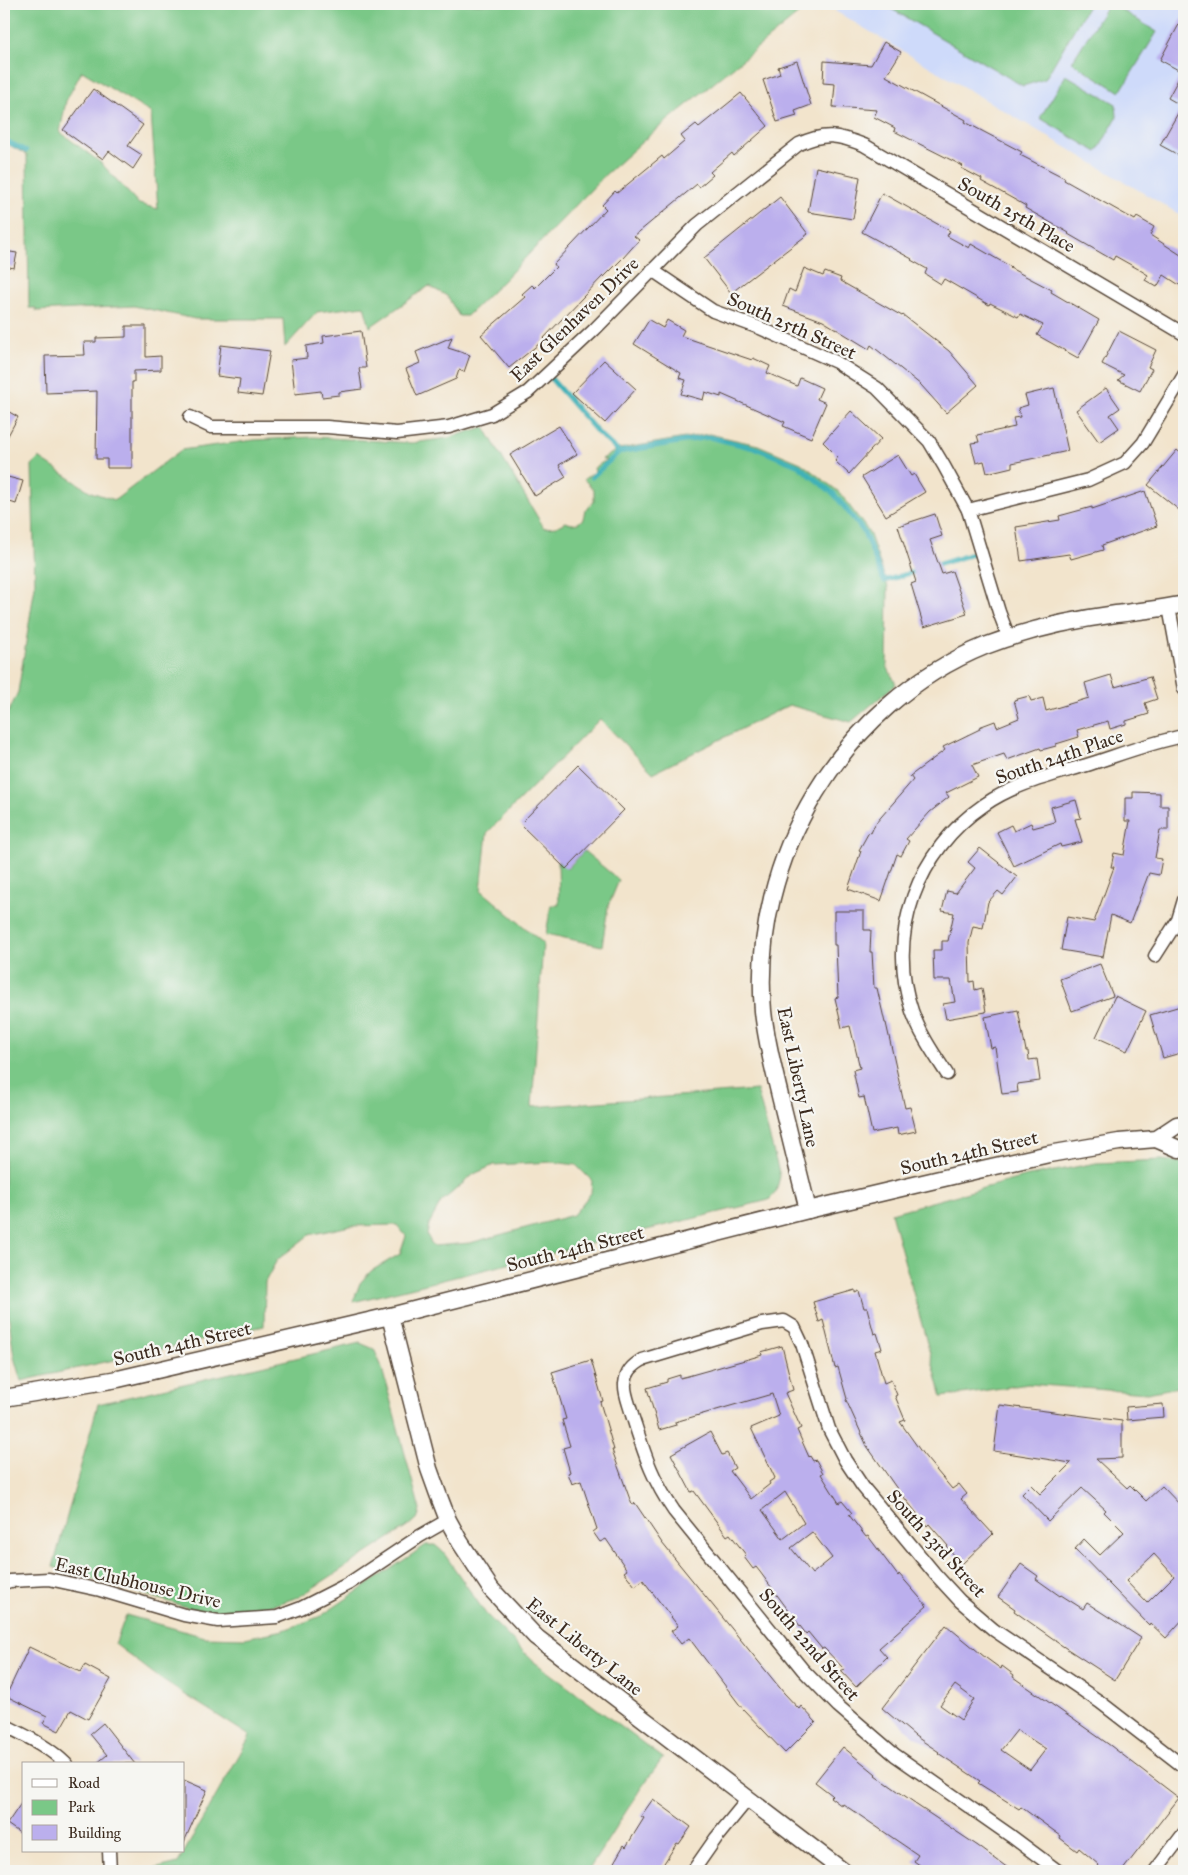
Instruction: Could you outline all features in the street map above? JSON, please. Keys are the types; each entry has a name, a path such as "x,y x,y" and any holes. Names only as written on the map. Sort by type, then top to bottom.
{"street":[{"name":"East Glenhaven Drive","path":"190,417 211,427 327,427 397,432 449,427 492,414 528,392 594,330 697,225 799,144 812,138 827,135"},
{"name":"South 25th Place","path":"827,135 846,138 864,145 1184,334"},
{"name":"South 25th Street","path":"652,270 713,311 760,328 836,362 878,388 929,442 968,510 999,612 1009,638"},
{"path":"968,510 1088,480 1125,463 1143,443 1184,375"},
{"path":"1177,605 1184,689"},
{"name":"East Liberty Lane","path":"808,1210 771,1058 763,1009 763,958 771,902 782,863 799,821 810,801 838,760 872,721 901,695 955,661 1009,638 1046,626 1177,605"},
{"name":"South 24th Place","path":"947,1074 921,1033 912,1012 904,972 903,950 907,918 915,890 925,869 942,843 971,814 1009,790 1184,736"},
{"path":"1155,956 1178,920 1184,900"},
{"path":"1156,1139 1177,1124 1184,1124"},
{"name":"South 24th Street","path":"4,1398 118,1379 390,1316 808,1210 1049,1154 1119,1142 1156,1139 1179,1149 1184,1149"},
{"name":"East Liberty Lane","path":"390,1316 429,1469 448,1520 491,1590 536,1637 843,1871"},
{"name":"South 23rd Street","path":"629,1370 642,1360 762,1324 784,1321 794,1327 802,1344 829,1429 853,1474 936,1576 960,1601 994,1630 1100,1702 1184,1767"},
{"name":"South 22nd Street","path":"629,1370 624,1386 649,1469 661,1492 674,1511 803,1670 838,1706 895,1755 1058,1871"},
{"name":"East Clubhouse Drive","path":"4,1583 10,1580 49,1579 100,1590 184,1616 218,1621 277,1617 301,1608 348,1584 420,1536 448,1520"},
{"path":"4,1724 33,1739 55,1753 64,1762"},
{"path":"693,1871 725,1826 748,1799"},
{"path":"1155,1871 1184,1834"},
{"path":"109,1852 110,1871"}],"shaded area":[{"path":"840,4 1184,4 1184,217 835,11"}],"green space":[{"path":"4,4 811,4 651,134 606,174 467,316 459,316 447,296 429,286 370,327 364,306 317,312 285,347 283,319 195,319 134,306 36,311 36,308 29,308 27,155 4,142","holes":["82,71 151,113 158,209 139,204 101,163 60,132 66,101"]},
{"path":"883,4 1089,4 1045,79 1023,86"},
{"path":"1108,4 1112,4 1157,32 1120,92 1072,62"},
{"path":"1066,75 1116,104 1117,117 1097,152 1040,118"},
{"path":"484,427 544,528 556,527 565,522 578,523 583,519 585,510 594,502 594,491 584,479 595,472 594,468 606,460 602,459 619,449 709,434 758,445 801,463 839,492 869,532 888,587 887,666 896,684 851,722 789,705 653,773 600,719 487,833 481,890 543,943 532,1107 757,1090 780,1176 776,1192 769,1200 353,1302 360,1283 371,1271 400,1254 406,1236 397,1225 350,1226 309,1235 277,1260 265,1282 264,1326 21,1381 14,1357 4,1280 4,722 18,692 35,586 32,465 39,458 91,492 115,500 181,450 254,440 313,437 412,443 448,438","holes":["553,1162 576,1165 592,1181 591,1193 573,1215 470,1243 433,1246 427,1235 429,1224 441,1202 474,1174 494,1165"]},
{"path":"584,851 619,880 608,907 602,946 546,934 551,905 559,905 558,861 567,869"},
{"path":"1162,1160 1184,1163 1184,1386 1147,1393 1028,1384 942,1397 891,1213 1024,1177 1096,1163"},
{"path":"360,1343 374,1349 381,1365 420,1510 418,1517 407,1527 299,1597 258,1610 221,1612 193,1609 53,1567 98,1404"},
{"path":"426,1545 435,1545 443,1552 486,1614 533,1661 663,1758 641,1788 588,1871 146,1871 178,1863 250,1736 162,1680 115,1644 126,1615 205,1637 245,1638 284,1630 321,1616"}],"building":[{"path":"1184,15 1184,158 1160,145 1182,106 1168,98 1182,72 1160,60"},
{"path":"884,42 901,52 886,76 966,120 965,122 1022,152 1020,155 1065,178 1064,180 1135,220 1137,217 1154,227 1150,235 1184,257 1184,288 1164,275 1157,287 1145,280 1148,275 1140,270 1115,256 1113,260 1025,208 1026,206 981,181 982,179 961,168 963,166 894,131 895,128 874,117 877,110 833,107 835,84 823,83 824,61 871,65"},
{"path":"797,61 811,105 795,111 797,116 777,122 763,80 780,74 778,67"},
{"path":"93,89 143,125 128,146 142,155 133,169 109,151 103,159 63,130"},
{"path":"741,93 768,126 734,156 732,153 710,172 713,175 699,187 697,184 634,236 639,240 623,258 603,276 544,340 509,368 481,335 525,297 522,294 532,285 535,288 556,267 554,264 606,209 602,205 615,191 617,193 662,156 664,159 685,141 681,136 696,124 699,127"},
{"path":"816,167 860,177 853,219 808,212"},
{"path":"882,193 950,231 947,236 969,248 971,244 1010,268 1052,290 1051,292 1099,320 1078,358 1037,335 1043,325 1020,314 1018,317 990,303 989,305 944,279 941,284 925,274 927,269 912,259 862,232"},
{"path":"780,197 808,234 731,293 704,258"},
{"path":"4,251 17,253 14,268 4,266"},
{"path":"804,268 823,276 825,272 841,278 840,281 903,315 949,351 978,385 946,413 921,385 871,345 869,349 823,321 783,306 789,289 795,292"},
{"path":"649,320 663,328 667,320 684,330 681,336 752,360 753,358 770,366 767,373 797,386 800,378 822,388 817,399 826,403 811,438 783,426 785,422 721,394 721,397 705,392 703,400 681,394 686,380 679,378 681,373 634,344"},
{"path":"126,326 146,326 146,357 161,356 161,370 134,371 134,382 132,382 132,468 107,468 107,459 96,459 97,391 46,393 45,356 85,355 84,342 96,342 96,338 126,337"},
{"path":"361,331 366,368 359,368 362,389 339,392 339,395 322,397 321,391 295,394 291,360 307,358 306,346 324,343 323,336"},
{"path":"1119,331 1156,350 1148,367 1152,369 1140,391 1118,380 1124,375 1102,364"},
{"path":"452,337 448,348 470,355 464,372 459,370 456,379 417,396 406,369 420,363 416,352"},
{"path":"221,345 270,351 262,396 238,393 240,379 217,376"},
{"path":"604,360 636,389 605,423 572,393"},
{"path":"1054,388 1068,451 1012,463 1012,467 987,473 984,461 976,463 971,443 979,442 977,435 1015,427 1013,418 1020,417 1018,408 1028,405 1025,395"},
{"path":"1106,388 1120,408 1110,415 1119,428 1099,442 1076,410"},
{"path":"4,409 18,417 4,443"},
{"path":"851,411 881,439 849,474 835,461 838,457 823,442"},
{"path":"559,426 577,454 559,465 566,477 535,496 510,455"},
{"path":"1177,450 1184,456 1184,514 1148,485"},
{"path":"898,455 911,476 914,474 925,492 886,516 862,477"},
{"path":"4,476 23,481 16,504 4,500"},
{"path":"1145,491 1157,526 1102,545 1103,550 1071,559 1069,554 1021,561 1016,527 1060,520 1059,516 1092,507 1092,509"},
{"path":"935,514 942,536 930,540 942,574 952,571 967,614 924,627 911,584 916,582 898,526"},
{"path":"1111,675 1115,687 1150,677 1157,699 1145,703 1149,714 1126,721 1126,724 1110,729 1108,721 1077,730 1079,737 1056,744 1056,746 1041,750 1040,748 1007,760 1004,754 972,765 978,777 946,793 949,797 930,812 906,839 909,841 901,856 897,854 881,901 848,889 861,851 859,850 869,832 871,833 875,824 913,780 910,776 945,750 943,747 980,729 979,727 995,721 997,727 1019,718 1014,700 1029,696 1031,701 1043,698 1046,711 1089,698 1085,683"},
{"path":"578,765 624,810 566,869 520,824"},
{"path":"1133,792 1160,793 1160,806 1168,806 1168,830 1160,830 1155,858 1162,859 1159,875 1149,873 1130,923 1111,915 1103,957 1061,950 1067,917 1094,922 1114,867 1111,867 1114,853 1124,855 1130,821 1125,821 1125,798 1133,798"},
{"path":"1076,800 1081,818 1075,819 1082,842 1061,847 1060,844 1014,866 997,832 1011,825 1014,831 1031,823 1033,828 1055,822 1051,807"},
{"path":"980,848 1017,877 1003,895 998,891 988,902 983,928 973,926 969,943 970,982 974,981 975,990 982,988 986,1012 946,1019 943,1004 955,1002 951,980 934,980 933,950 942,950 942,941 948,941 954,913 942,911 947,891 956,893 975,868 968,862"},
{"path":"834,911 864,911 864,930 871,930 870,952 872,952 874,988 877,988 905,1108 910,1107 916,1131 898,1135 897,1128 872,1133 864,1097 859,1098 853,1070 860,1068 850,1026 842,1028 835,998 838,997 836,945 834,945"},
{"path":"1100,964 1113,996 1072,1011 1060,979"},
{"path":"1115,996 1146,1011 1127,1051 1096,1037"},
{"path":"1184,1005 1184,1052 1163,1058 1150,1015"},
{"path":"1018,1010 1026,1051 1028,1051 1029,1060 1037,1059 1040,1081 1017,1084 1018,1092 1002,1094 995,1047 991,1048 985,1017"},
{"path":"855,1290 855,1293 859,1291 864,1308 867,1308 874,1334 877,1333 882,1349 875,1351 884,1383 891,1380 897,1395 895,1396 905,1420 900,1422 922,1453 952,1489 959,1484 967,1494 961,1499 993,1534 962,1564 929,1524 927,1526 895,1486 867,1446 846,1400 838,1367 835,1368 823,1320 819,1322 813,1302"},
{"path":"782,1346 793,1390 785,1393 801,1428 797,1430 809,1457 813,1461 816,1460 823,1473 821,1474 839,1503 842,1501 852,1513 849,1515 866,1537 868,1536 898,1576 899,1574 927,1606 879,1648 887,1657 856,1687 841,1671 844,1669 824,1648 822,1649 808,1632 806,1634 756,1567 753,1569 744,1557 746,1555 730,1534 727,1536 694,1491 691,1492 671,1454 710,1432 722,1455 727,1453 735,1468 730,1471 751,1499 775,1478 751,1428 779,1416 772,1394 675,1422 676,1425 659,1430 647,1388 667,1382 667,1379 680,1375 680,1378 762,1355 761,1352","holes":["785,1492 804,1523 783,1539 762,1510","812,1532 832,1558 812,1574 791,1548"]},
{"path":"591,1360 603,1401 600,1402 614,1450 612,1450 632,1505 635,1503 662,1543 784,1693 799,1709 801,1706 816,1722 785,1753 742,1708 689,1638 681,1644 671,1631 678,1626 643,1580 635,1586 624,1572 627,1570 606,1539 600,1542 593,1532 597,1529 581,1481 572,1484 568,1473 570,1472 563,1448 570,1446 562,1420 566,1419 552,1372"},
{"path":"1163,1404 1164,1417 1127,1420 1126,1407"},
{"path":"1000,1405 1122,1421 1122,1458 1096,1459 1127,1488 1130,1485 1146,1501 1162,1486 1184,1509 1184,1618 1166,1638 1150,1623 1149,1625 1075,1549 1084,1539 1100,1555 1124,1532 1104,1512 1106,1510 1082,1488 1048,1521 1022,1494 1031,1485 1040,1494 1071,1463 994,1451","holes":["1154,1554 1174,1576 1147,1603 1126,1581"]},
{"path":"1021,1564 1038,1576 1036,1579 1060,1596 1083,1609 1087,1603 1141,1638 1115,1680 1055,1641 998,1597"},
{"path":"946,1625 986,1658 1001,1669 1002,1666 1014,1675 1013,1677 1111,1746 1179,1798 1122,1871 1094,1871 1099,1865 1079,1848 1077,1851 1060,1838 1061,1836 1021,1807 1019,1809 978,1783 980,1781 915,1736 882,1708","holes":["955,1685 974,1699 961,1720 940,1705","1017,1730 1046,1749 1030,1770 1001,1750"]},
{"path":"29,1647 81,1672 85,1665 111,1679 88,1719 71,1710 59,1731 43,1723 47,1716 6,1696"},
{"path":"103,1723 133,1762 98,1762 107,1755 90,1734"},
{"path":"843,1747 875,1775 1012,1871 928,1871 914,1861 918,1855 843,1804 842,1806 830,1797 832,1795 815,1782"},
{"path":"185,1780 207,1790 185,1840"},
{"path":"653,1799 691,1827 679,1844 677,1843 659,1871 609,1871 624,1845 626,1847 644,1818 641,1816"},
{"path":"22,1802 22,1835 7,1824"}],"waterway":[{"path":"4,140 26,151"},
{"path":"547,374 599,434 619,452 709,437 758,449 799,466 834,494 864,532 884,581 917,571"},
{"path":"592,477 619,452"},
{"path":"933,566 979,552"}]}
